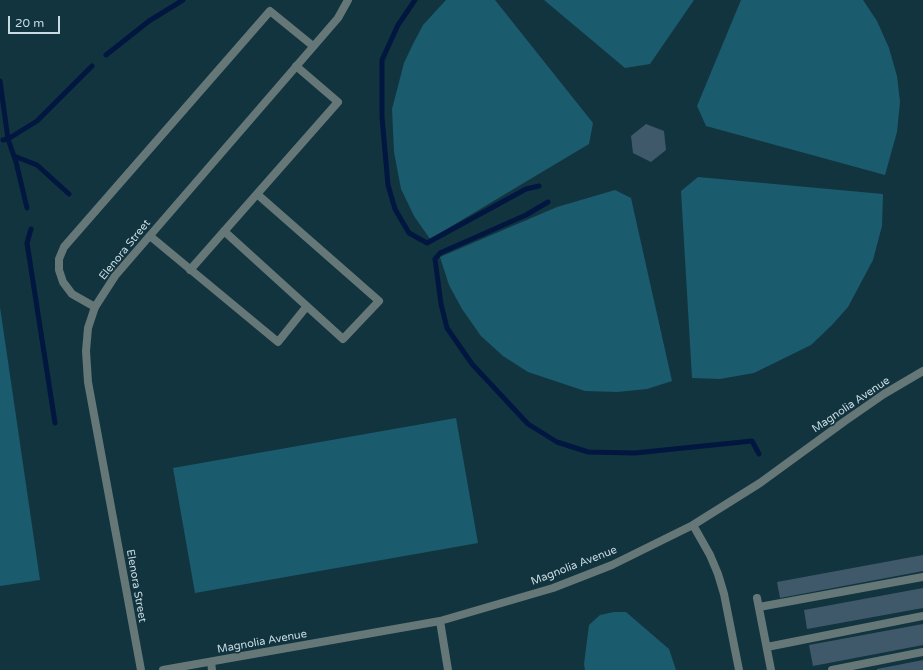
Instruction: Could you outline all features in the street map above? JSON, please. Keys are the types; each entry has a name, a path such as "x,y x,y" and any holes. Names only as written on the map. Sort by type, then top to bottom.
{"street":[{"name":"Elenora Street","path":"141,670 88,382 86,351 88,328 95,307 116,276 338,18 348,0"},
{"path":"95,307 72,294 63,282 59,270 59,259 64,247 270,11 313,46"},
{"path":"190,270 338,102 296,66"},
{"path":"224,231 343,339 378,300 257,194"},
{"path":"150,236 278,342 307,306"},
{"name":"Magnolia Avenue","path":"163,670 211,666 440,621 554,588 612,565 693,525 760,483 852,416 923,371"},
{"path":"693,525 718,574 724,594 739,670"},
{"path":"759,607 923,577"},
{"path":"758,598 771,670"},
{"path":"767,647 923,616"},
{"path":"440,621 448,670"},
{"path":"832,670 923,652"}],"shaded area":[{"path":"446,0 495,0 593,123 589,144 430,239 414,216 401,189 394,152 392,109 404,63 413,44 423,25"},
{"path":"544,0 694,0 650,64 625,68"},
{"path":"741,0 863,0 877,21 889,48 897,76 900,102 897,132 885,175 706,126 697,106"},
{"path":"698,177 883,194 882,226 873,260 848,307 811,345 754,373 720,379 692,378 681,191"},
{"path":"615,190 631,198 672,381 647,389 617,392 585,391 528,372 503,356 481,336 462,309 449,285 440,257 557,207"},
{"path":"0,307 40,580 0,586"},
{"path":"456,418 478,543 195,593 173,468"},
{"path":"614,612 626,612 669,649 676,670 585,670 584,664 589,625 600,615"}],"building":[{"path":"646,124 664,131 666,150 651,162 633,153 631,136"},
{"path":"923,555 923,571 780,598 777,582"},
{"path":"923,588 923,608 807,629 804,610"},
{"path":"923,624 923,645 813,666 809,645"},
{"path":"923,660 923,670 877,670 877,669"}],"waterway":[{"path":"106,55 149,21 183,0"},
{"path":"415,0 398,25 382,60 382,117 388,185 395,209 409,233 427,243 526,189 539,186"},
{"path":"3,140 8,139 37,121 92,66"},
{"path":"0,81 8,139 16,162 27,208"},
{"path":"14,156 37,165 69,194"},
{"path":"548,202 526,215 440,253 435,259 441,304 447,328 472,364 528,424 557,442 588,452 635,453 752,441 759,454"},
{"path":"31,229 27,243 55,423"}]}
